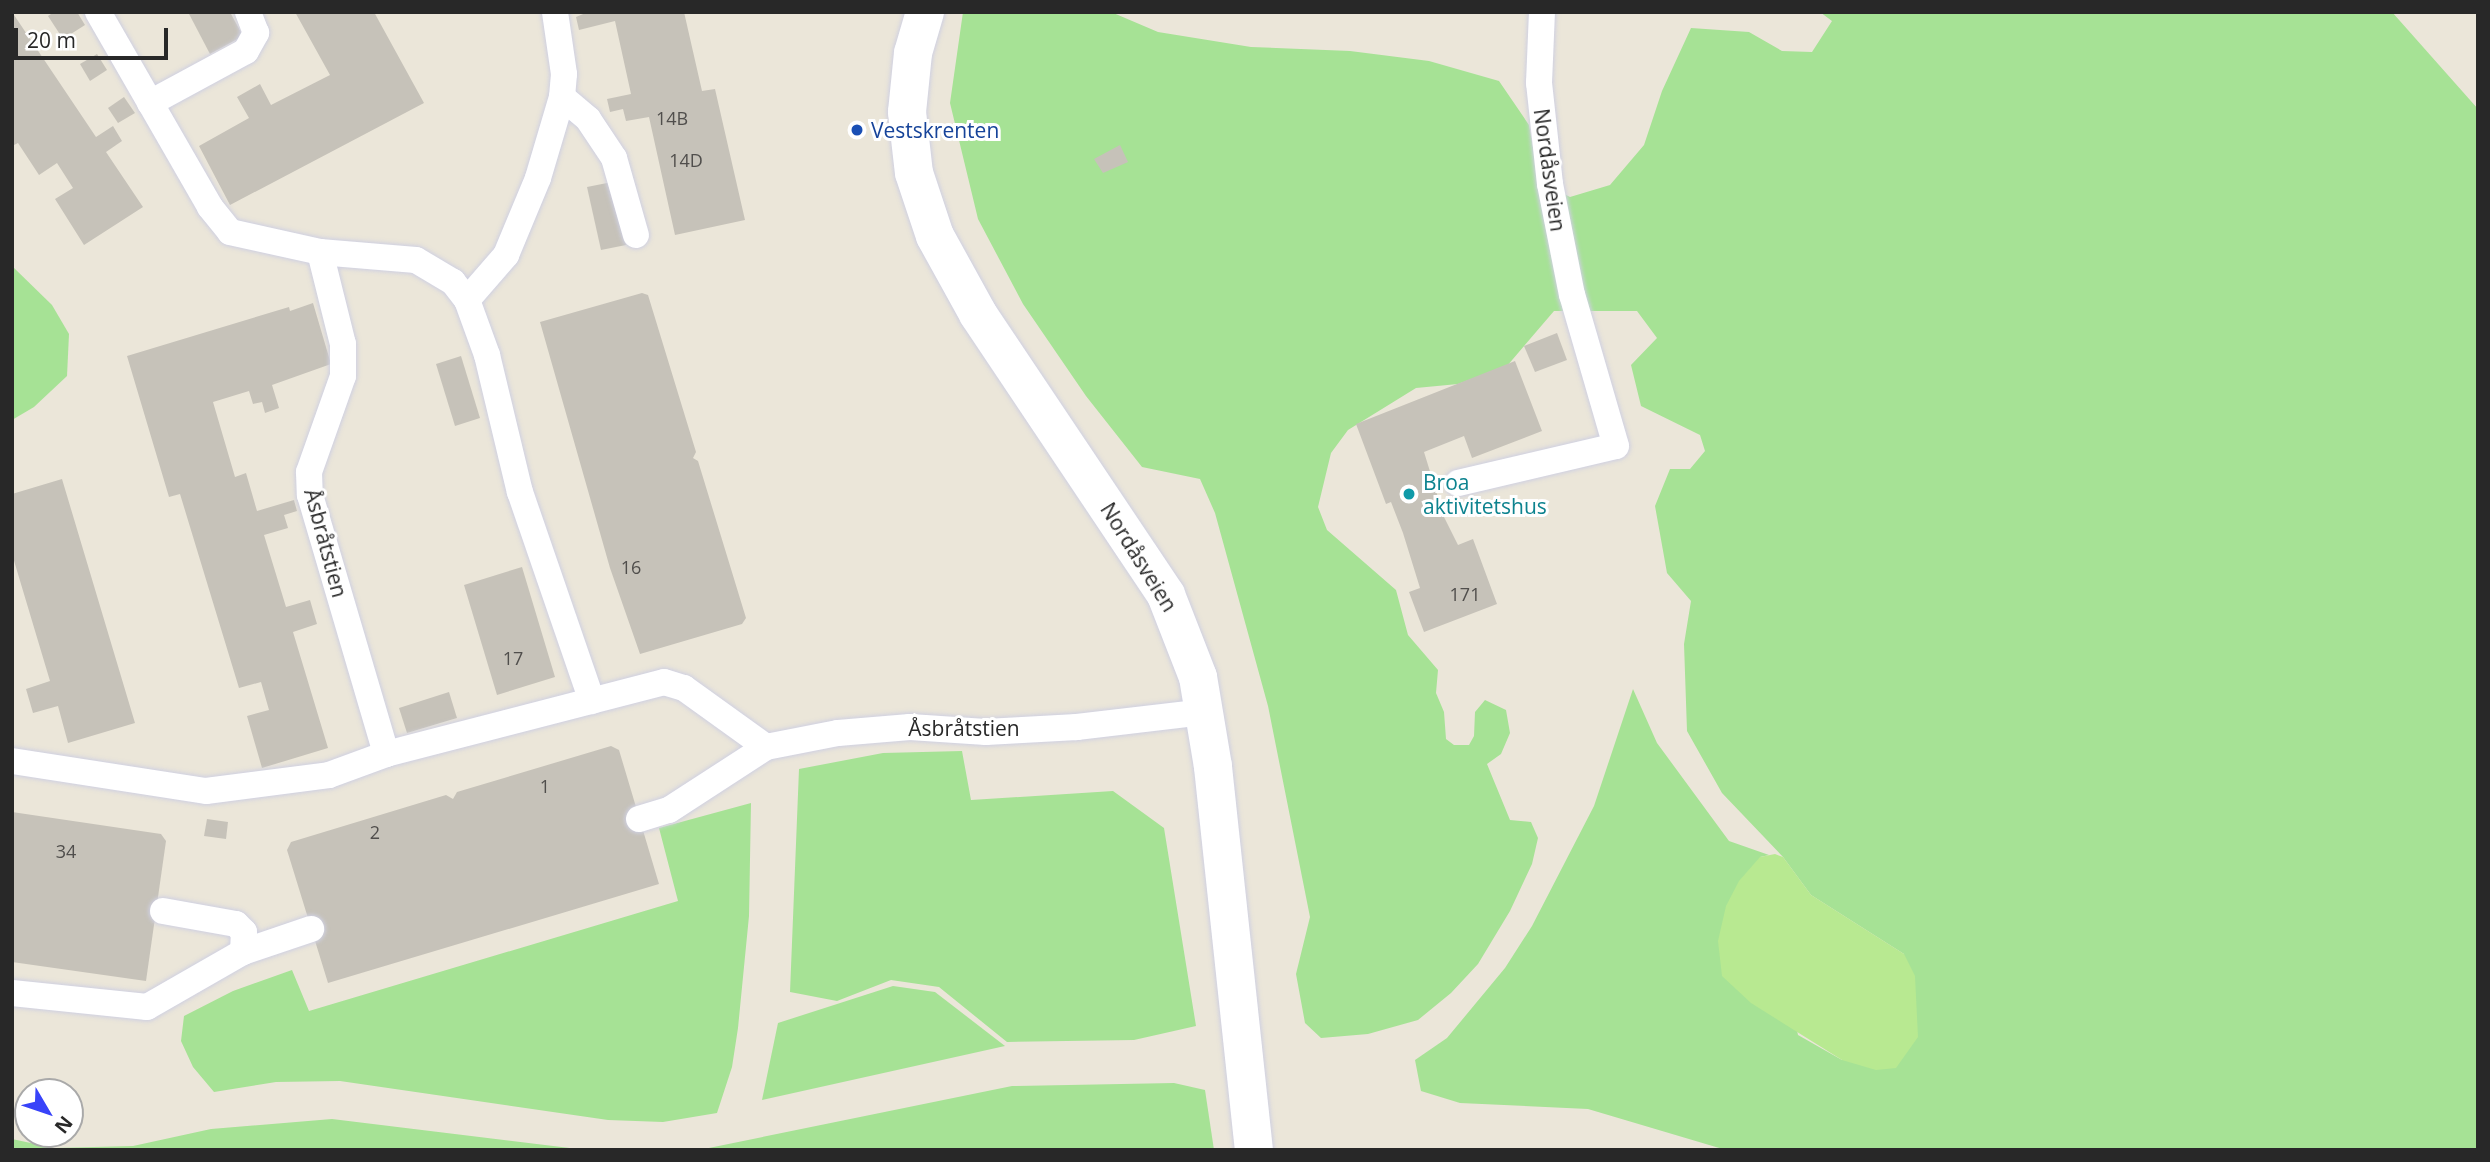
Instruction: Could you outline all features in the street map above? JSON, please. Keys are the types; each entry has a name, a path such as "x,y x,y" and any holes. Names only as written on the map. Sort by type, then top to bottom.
{"street":[{"name":"Nordåsveien","path":"925,12 913,53 907,112 914,173 935,236 978,314 1166,595 1185,636 1205,712 1235,950 1254,1150"}],"lane":[{"path":"99,12 210,207 230,232 320,252 416,260 453,282 467,300 487,355 520,492 592,701"},
{"path":"150,103 246,51 256,33 248,12"},
{"path":"467,300 506,255 517,233 562,97 564,74 555,12"},
{"name":"Nordåsveien","path":"1458,483 1616,446 1572,295 1550,184 1539,83 1542,12"},
{"path":"562,97 588,119 614,158 636,235"},
{"name":"Åsbråtstien","path":"320,252 343,345 343,376 309,472 310,495 386,754"},
{"path":"13,758 206,791 329,775 386,754 645,686 674,684 766,747"},
{"name":"Åsbråtstien","path":"639,819 669,810 766,747 838,733 910,727 986,732 1205,712"},
{"path":"163,911 236,924 244,932 243,952"},
{"path":"12,993 147,1007 243,952 311,929"}],"green space":[{"path":"963,12 1111,12 1158,32 1251,47 1350,51 1429,61 1499,81 1529,125 1539,181 1570,197 1610,185 1644,145 1662,91 1691,28 1749,32 1782,51 1812,52 1832,21 1820,12 2392,12 2478,109 2478,1150 1726,1150 1588,1109 1460,1103 1421,1091 1415,1060 1447,1038 1505,968 1532,926 1594,806 1633,689 1657,743 1729,841 1769,855 1760,857 1798,1035 1842,1060 1904,954 1811,895 1783,857 1722,793 1687,731 1684,644 1691,601 1667,573 1655,506 1670,469 1690,469 1705,451 1700,435 1641,406 1631,365 1657,338 1637,311 1554,311 1507,366 1458,384 1416,388 1348,430 1331,453 1318,507 1327,530 1396,590 1408,635 1438,670 1436,693 1444,712 1446,739 1454,745 1469,745 1474,736 1475,712 1485,700 1506,710 1510,733 1501,754 1487,764 1510,820 1531,822 1538,838 1532,864 1510,911 1478,964 1451,993 1418,1020 1368,1034 1321,1038 1305,1023 1296,974 1310,917 1268,706 1215,513 1200,479 1142,467 1086,396 1023,304 978,219 950,103"},
{"path":"12,266 52,305 69,334 67,376 34,407 12,420"},
{"path":"962,751 971,800 1113,791 1164,828 1196,1026 1134,1040 1007,1042 939,987 891,980 837,1001 790,992 799,769 883,753"},
{"path":"751,803 749,916 738,1028 732,1067 717,1113 663,1122 608,1120 340,1081 276,1082 214,1092 193,1067 181,1041 184,1016 233,991 292,970 309,1011 678,901 659,828"},
{"path":"1775,854 1783,857 1811,895 1904,954 1915,976 1918,1037 1896,1068 1876,1070 1842,1060 1751,1003 1722,976 1718,941 1726,906 1739,881 1760,857"},
{"path":"893,986 935,992 1005,1046 762,1100 778,1023"},
{"path":"1174,1083 1205,1090 1214,1150 699,1150 1012,1086"},
{"path":"332,1119 586,1150 12,1150 12,1139 14,1148 133,1146 211,1129"}],"building":[{"path":"12,12 96,137 113,126 122,141 106,152 143,207 84,245 55,199 73,188 57,163 39,175 18,143 12,146"},
{"path":"54,12 77,12 85,25 63,39 48,16"},
{"path":"188,12 230,12 243,36 210,54"},
{"path":"295,12 374,12 424,103 230,205 199,146 249,118 237,97 260,84 271,105 330,75"},
{"path":"588,12 684,12 702,91 715,89 745,220 675,235 649,117 626,121 623,109 610,112 607,99 631,94 615,21 579,30 576,17"},
{"path":"97,54 107,70 90,81 80,64"},
{"path":"124,97 135,113 118,123 108,108"},
{"path":"1120,145 1128,162 1103,173 1094,159"},
{"path":"612,182 626,245 601,250 587,187"},
{"path":"642,293 648,295 696,452 693,458 698,461 746,618 742,624 640,654 610,568 540,322"},
{"path":"313,303 331,364 272,385 279,408 265,413 262,402 253,404 249,391 213,402 235,477 246,473 257,511 294,500 297,511 284,515 288,528 264,535 286,607 310,600 317,624 293,632 328,748 262,768 247,716 269,710 261,682 239,688 180,494 169,497 127,356 289,307 290,311"},
{"path":"1557,333 1567,360 1535,372 1524,346"},
{"path":"461,356 480,418 455,426 436,364"},
{"name":"Broa aktivitetshus","path":"1515,361 1542,431 1472,458 1464,436 1424,452 1444,517 1458,545 1473,539 1497,604 1424,632 1409,592 1420,588 1403,533 1391,502 1386,504 1356,424"},
{"path":"62,479 135,723 68,743 58,706 33,713 26,689 50,681 12,554 12,494"},
{"path":"522,567 555,677 497,695 464,585"},
{"path":"449,692 457,718 407,733 399,708"},
{"path":"611,746 619,750 659,884 328,983 287,850 291,842 446,795 453,799 457,792"},
{"path":"12,812 161,834 166,841 146,981 12,962"},
{"path":"207,819 228,822 226,839 204,836"}],"place":[{"name":"Vestskrenten","path":"857,130"},
{"name":"Broa aktivitetshus","path":"1409,494"}]}
